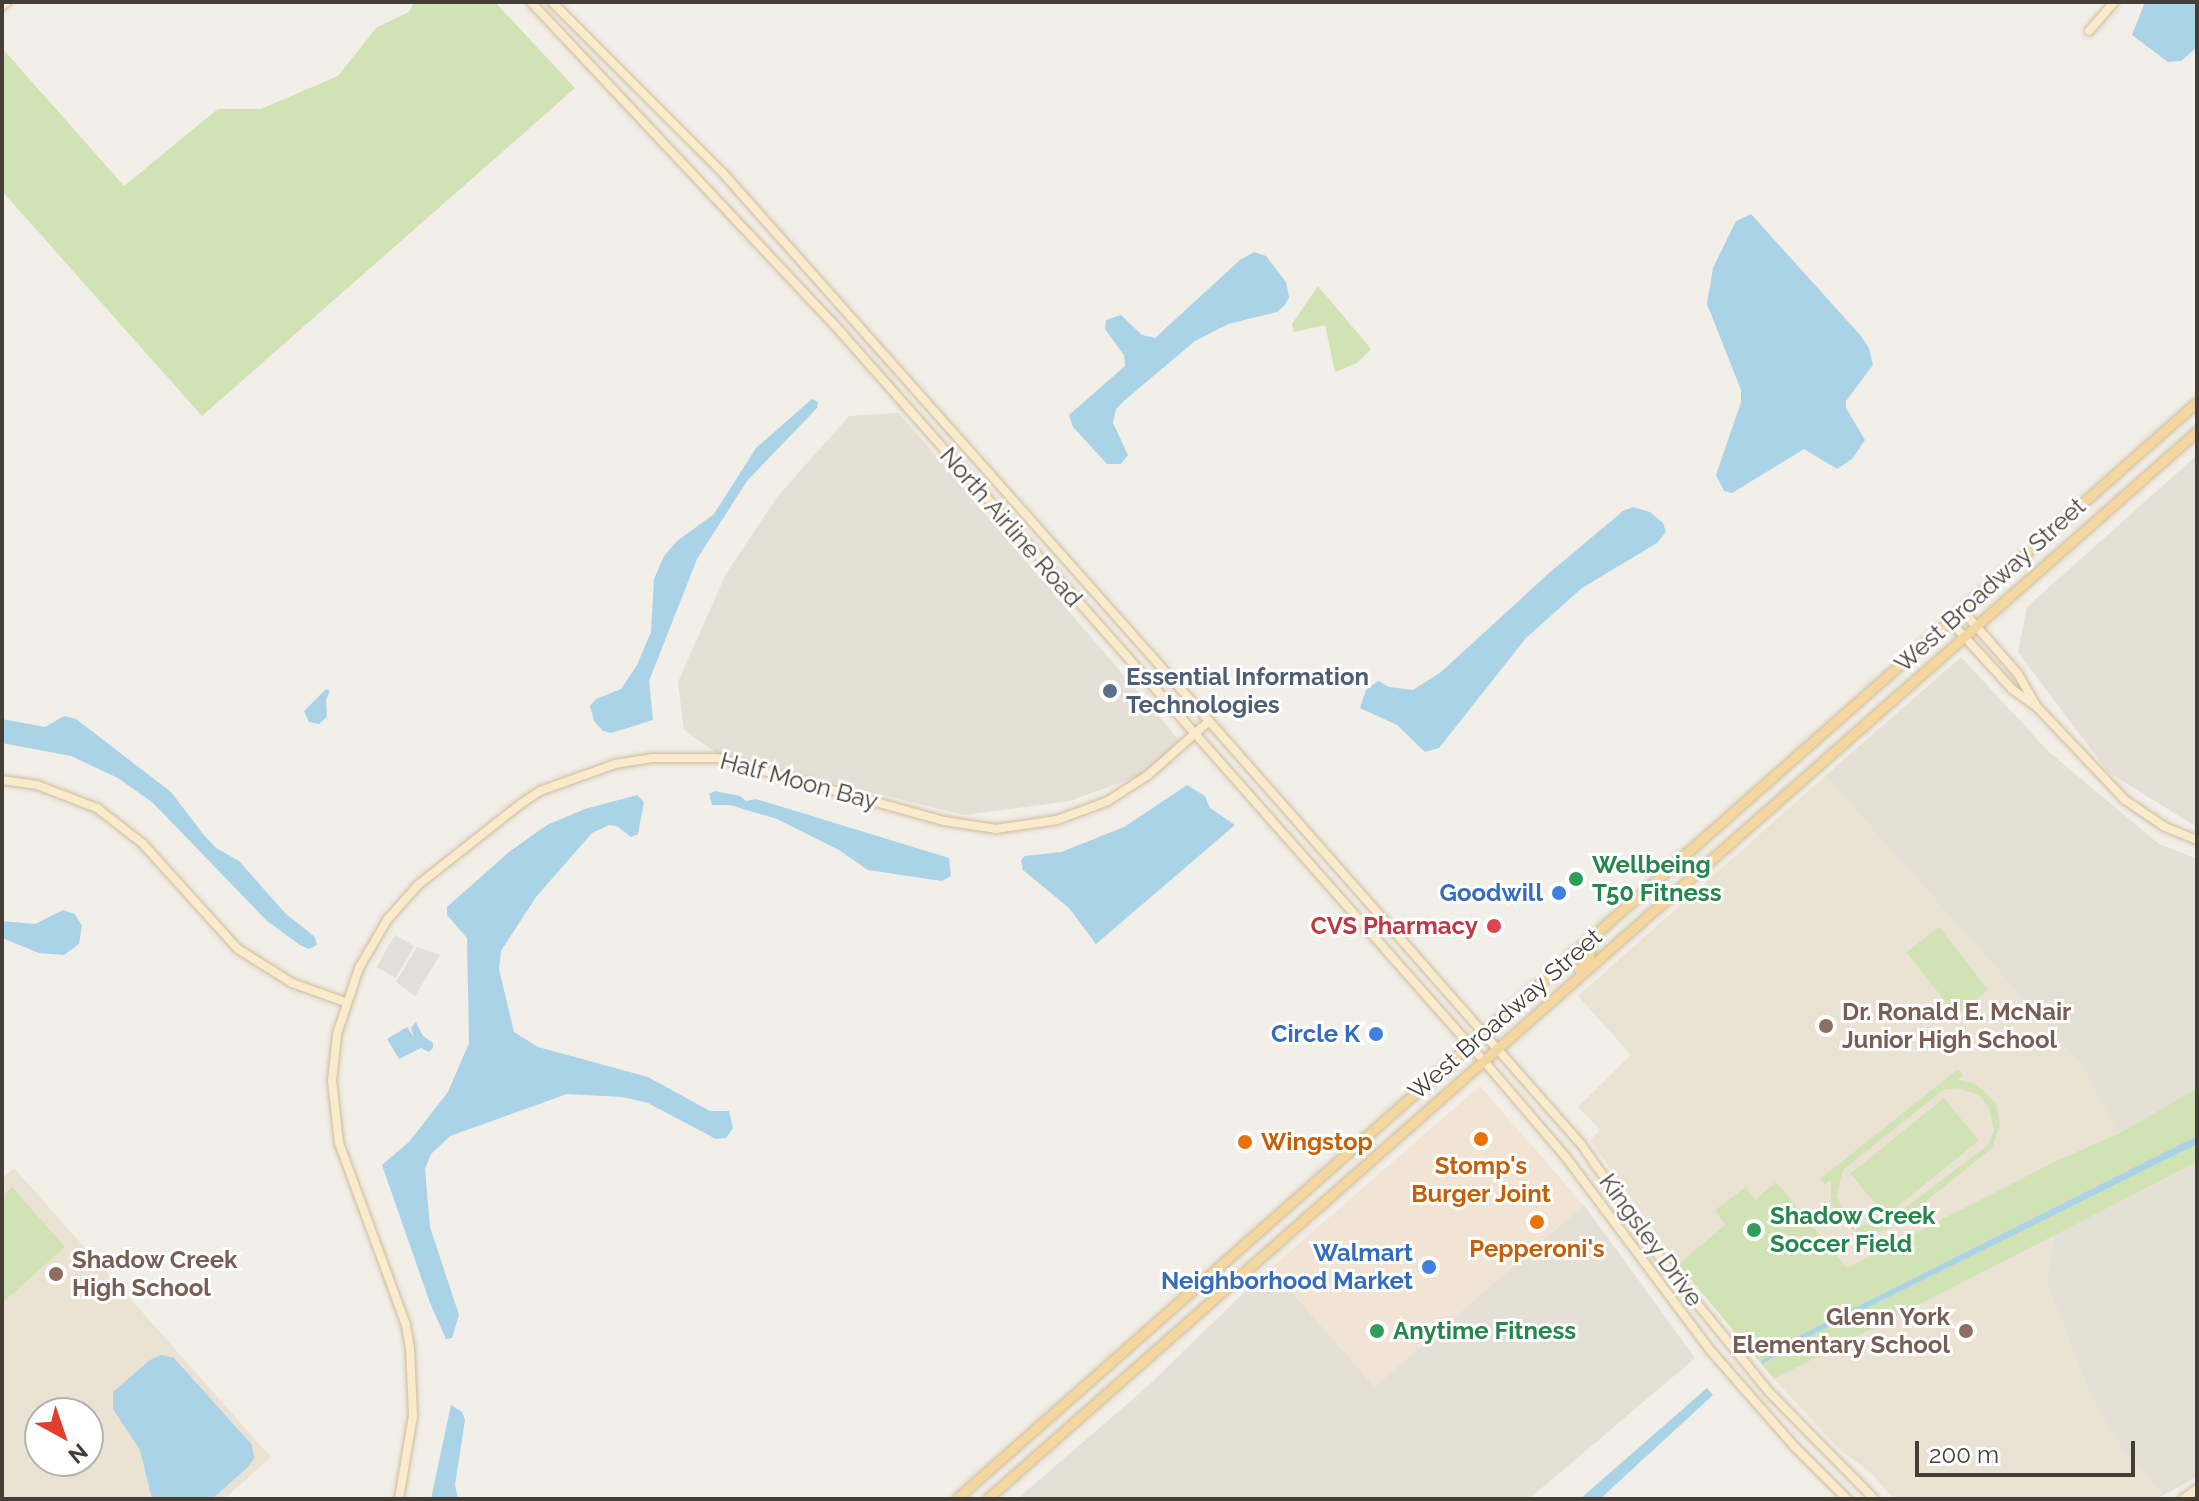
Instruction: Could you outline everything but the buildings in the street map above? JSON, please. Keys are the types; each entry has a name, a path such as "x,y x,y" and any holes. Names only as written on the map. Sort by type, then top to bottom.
{"main road":[{"path":"2,6 7,2"},
{"name":"North Airline Road","path":"531,2 831,321 1193,736 1483,1060"},
{"name":"North Airline Road","path":"552,2 722,172 1496,1048"},
{"path":"2089,31 2114,2"},
{"path":"633,109 646,95"},
{"name":"West Broadway Street","path":"956,1499 2197,402"},
{"name":"West Broadway Street","path":"987,1499 2197,431"},
{"path":"1962,610 2018,674 2038,708"},
{"path":"1950,621 2012,689 2038,708 2125,800 2165,827 2197,840"},
{"name":"Half Moon Bay","path":"399,1499 413,1415 410,1348 406,1325 348,1172 337,1133 333,1057 345,1002 372,944 418,885 501,816 540,791 585,773 651,758 717,758 944,821 996,829 1057,820 1108,801 1148,775 1209,721"},
{"path":"2,780 37,785 97,808 143,844 220,930 251,958 292,983 345,1002"},
{"path":"1306,862 1321,848"},
{"path":"1557,995 1589,957 1590,948 1586,943"},
{"name":"Kingsley Drive","path":"1496,1048 1581,1144 1661,1259 1770,1393 1874,1499"},
{"name":"Kingsley Drive","path":"1483,1060 1565,1156 1648,1270 1756,1404 1847,1499"},
{"path":"1648,1270 1661,1259"},
{"path":"1756,1404 1770,1393"},
{"path":"1838,1491 1851,1477"},
{"path":"2183,1499 2197,1489"}],"shaded area":[{"path":"899,413 1180,741 1141,775 1070,801 964,815 721,756 684,730 678,682 726,574 777,497 849,416"},
{"path":"2197,455 2197,827 2108,772 2018,652 2027,607"},
{"path":"1961,657 2048,751 2159,844 2197,859 2197,1088 2118,1134 2082,1065 1825,776"},
{"name":"Dr. Ronald E. McNair Junior High School","path":"1825,776 2082,1065 2119,1135 2056,1161 1847,1268 1776,1183 1678,1264 1590,1140 1600,1130 1578,1107 1631,1055 1578,996"},
{"path":"395,935 414,946 396,978 376,967"},
{"path":"417,947 440,955 415,996 396,982"},
{"path":"1480,1086 1584,1205 1375,1387 1271,1268"},
{"path":"2197,1162 2197,1477 2163,1495 2123,1452 2089,1392 2047,1284 2054,1235"},
{"name":"Shadow Creek High School","path":"14,1168 271,1457 224,1499 2,1499 2,1179"},
{"path":"1584,1205 1695,1358 1529,1499 1017,1499 1148,1386 1270,1267 1374,1386"},
{"name":"Glenn York Elementary School","path":"2054,1235 2047,1284 2089,1392 2123,1452 2163,1495 2159,1499 1894,1499 1871,1473 1839,1449 1774,1379"}],"green space":[{"path":"414,2 495,2 575,88 202,416 2,191 2,48 124,186 218,109 261,109 338,76 376,28 409,12"},
{"path":"1318,286 1371,349 1357,363 1335,372 1325,325 1294,332 1292,324"},
{"path":"1939,927 1988,990 1956,1015 1907,952"},
{"path":"1958,1069 1963,1075 1958,1080 1976,1084 1996,1103 2000,1125 1992,1148 1895,1226 1876,1233 1856,1231 1831,1205 1831,1180 1825,1184 1820,1179","holes":["1957,1088 1979,1095 1989,1108 1994,1131 1988,1145 1884,1224 1861,1225 1848,1217 1836,1196 1843,1170 1943,1090"]},
{"path":"2197,1088 2197,1162 1774,1379 1678,1264 1725,1225 1715,1210 1746,1187 1755,1200 1776,1182 1847,1268 2056,1161 2118,1134"},
{"path":"1944,1098 1979,1141 1885,1216 1851,1174"},
{"path":"12,1187 65,1247 2,1303 2,1196"}],"water":[{"path":"2145,2 2197,2 2197,47 2181,61 2168,62 2132,35"},
{"path":"1751,214 1861,336 1869,348 1873,365 1846,401 1846,408 1865,440 1852,459 1837,469 1804,449 1732,493 1724,491 1716,475 1741,402 1741,390 1707,304 1713,268 1736,221"},
{"path":"1254,252 1266,256 1286,282 1289,297 1285,305 1277,312 1228,324 1195,341 1126,399 1116,409 1113,423 1128,455 1121,464 1107,464 1073,427 1069,415 1125,366 1124,355 1105,329 1106,320 1121,315 1142,335 1155,338 1240,260"},
{"path":"812,399 818,402 817,408 747,481 697,559 649,681 653,720 611,733 603,731 594,721 590,706 596,699 621,689 637,665 651,632 654,579 664,556 677,541 714,514 756,448"},
{"path":"1633,507 1650,512 1663,523 1666,532 1657,543 1582,588 1526,638 1439,748 1425,752 1397,725 1360,708 1366,690 1378,681 1389,687 1413,690 1441,672 1548,574 1623,511"},
{"path":"326,689 330,691 326,700 327,717 319,724 309,722 304,711"},
{"path":"64,716 76,719 171,792 216,848 239,861 285,913 315,937 317,945 309,949 300,945 267,921 153,803 118,778 71,756 2,743 2,719 45,727"},
{"path":"1187,785 1205,796 1210,808 1235,825 1096,944 1069,908 1023,870 1021,860 1025,856 1061,852 1124,827"},
{"path":"715,791 740,796 746,801 756,799 949,858 951,876 942,881 868,870 839,850 777,819 730,805 712,805 709,794"},
{"path":"637,795 644,802 638,834 631,837 617,826 609,825 592,833 536,897 501,951 499,969 514,1032 538,1047 648,1077 710,1111 729,1111 733,1128 726,1138 716,1139 648,1103 623,1097 567,1094 450,1136 431,1154 425,1169 430,1227 459,1315 452,1338 446,1339 430,1303 382,1165 409,1142 448,1092 469,1043 467,938 447,915 447,907 509,852 547,825 585,809"},
{"path":"63,910 75,914 82,926 79,944 64,955 39,953 2,938 2,921 35,924"},
{"path":"416,1022 423,1036 433,1043 433,1048 429,1052 421,1048 399,1059 387,1039 407,1027 414,1037 411,1028"},
{"path":"2197,1136 2197,1144 1814,1334 1762,1364 1761,1361 1801,1335"},
{"path":"161,1355 174,1358 252,1445 254,1458 248,1467 212,1499 152,1499 140,1450 113,1409 113,1392 150,1360"},
{"path":"1707,1388 1713,1395 1600,1499 1580,1499"},
{"path":"451,1405 462,1412 465,1420 455,1485 458,1499 431,1499"}],"place":[{"name":"Essential Information Technologies","path":"1110,691"},
{"name":"Wellbeing T50 Fitness","path":"1576,879"},
{"name":"Goodwill","path":"1559,893"},
{"name":"CVS Pharmacy","path":"1494,926"},
{"name":"Dr. Ronald E. McNair Junior High School","path":"1826,1026"},
{"name":"Circle K","path":"1376,1034"},
{"name":"Stomp's Burger Joint","path":"1481,1139"},
{"name":"Wingstop","path":"1245,1142"},
{"name":"Pepperoni's","path":"1537,1222"},
{"name":"Shadow Creek Soccer Field","path":"1754,1230"},
{"name":"Walmart Neighborhood Market","path":"1429,1267"},
{"name":"Shadow Creek High School","path":"56,1274"},
{"name":"Anytime Fitness","path":"1377,1331"},
{"name":"Glenn York Elementary School","path":"1966,1331"}]}
